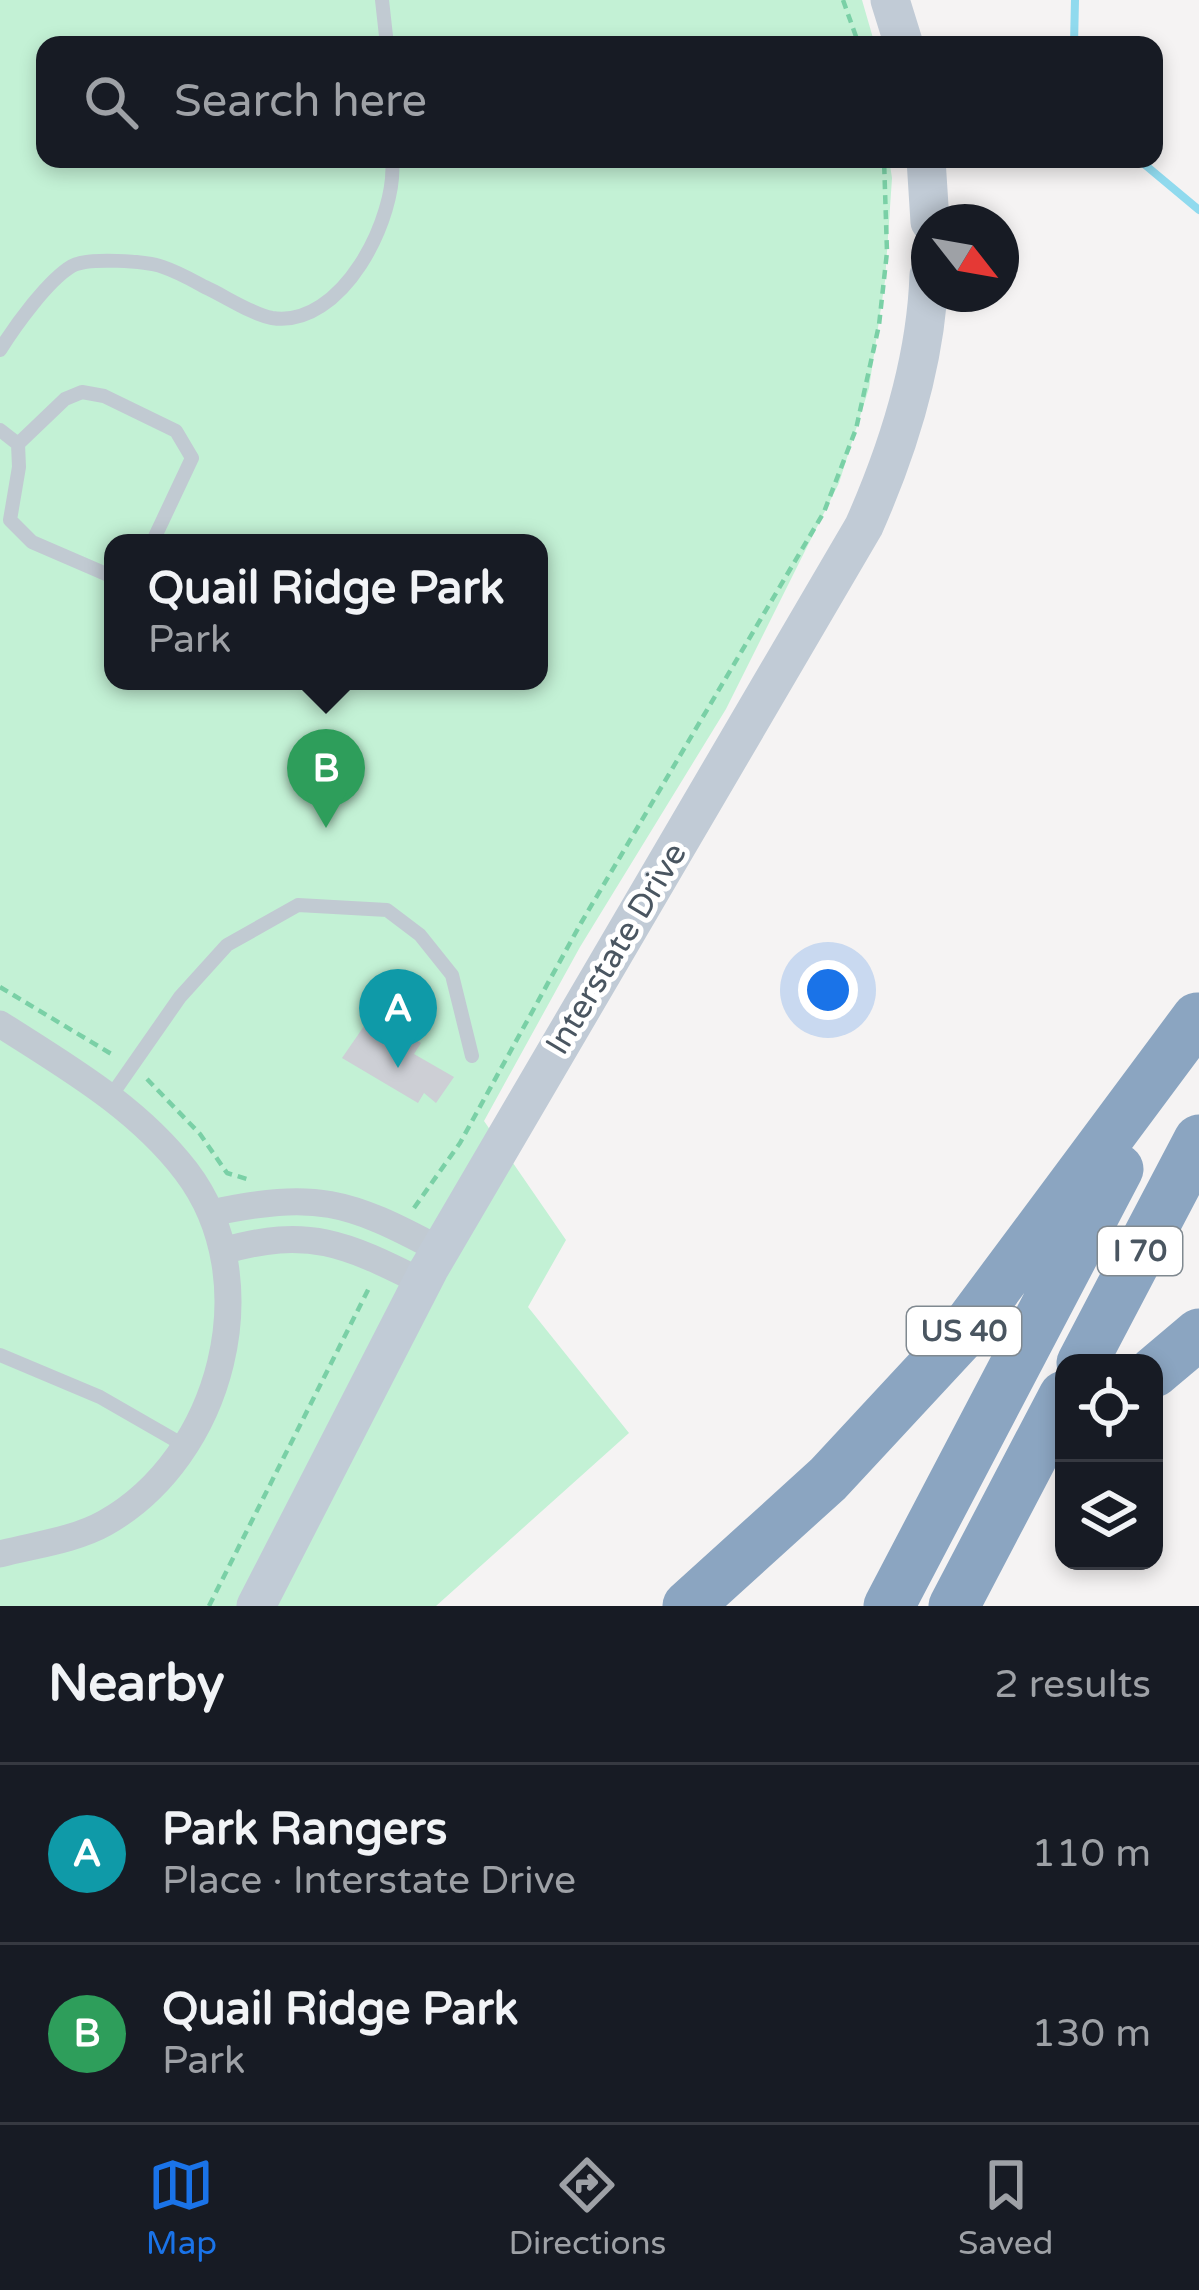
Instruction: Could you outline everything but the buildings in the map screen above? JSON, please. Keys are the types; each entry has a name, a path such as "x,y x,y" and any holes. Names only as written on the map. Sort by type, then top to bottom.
{"highway":[{"name":"US 40","path":"688,1606 828,1479 959,1338 1198,1016"},
{"name":"I 70","path":"889,1606 1198,1016"},
{"name":"I 70","path":"1087,1354 1199,1140"},
{"path":"1163,1364 1199,1334"},
{"path":"954,1606 1055,1413"},
{"path":"954,1606 1055,1484"}],"main road":[{"path":"890,0 901,36"},
{"path":"927,168 929,204"},
{"name":"Interstate Drive","path":"256,1606 431,1266 864,526 883,484 912,388 923,312"}],"street":[{"path":"0,1024 111,1096 162,1141 189,1175 217,1232 226,1292 222,1362 187,1447 108,1522 0,1554"},
{"path":"217,1232 286,1199 314,1201 386,1220 431,1266"},
{"path":"217,1232 268,1240 301,1237 339,1244 383,1262 431,1266"}],"lane":[{"path":"382,0 386,36"},
{"path":"0,350 23,315 74,265 116,261 161,266 271,318 306,316 348,282 381,231 393,168"},
{"path":"104,573 32,542 10,520 18,444 65,399 82,392 104,396 176,431 192,458 156,534"},
{"path":"0,430 18,444"},
{"path":"111,1096 180,997 227,945 298,905 387,910 420,935 452,976 472,1056"},
{"path":"0,1355 100,1397 187,1447"}],"path":[{"path":"843,0 856,36"},
{"path":"400,1202 413,1209 460,1143 581,923 824,512 856,429 878,325 887,252 884,168"},
{"path":"0,987 156,1085 227,1173 249,1180"},
{"path":"209,1606 383,1262"}],"green space":[{"path":"0,0 862,0 872,36 36,36 36,168 890,168 885,281 869,388 839,483 726,709 580,947 484,1121 566,1240 528,1307 629,1433 436,1606 0,1606"}],"waterway":[{"path":"1074,36 1075,0"},
{"path":"1149,168 1199,210"}],"place":[{"name":"Quail Ridge Park","path":"326,828"},
{"name":"Park Rangers","path":"398,1068"}]}
